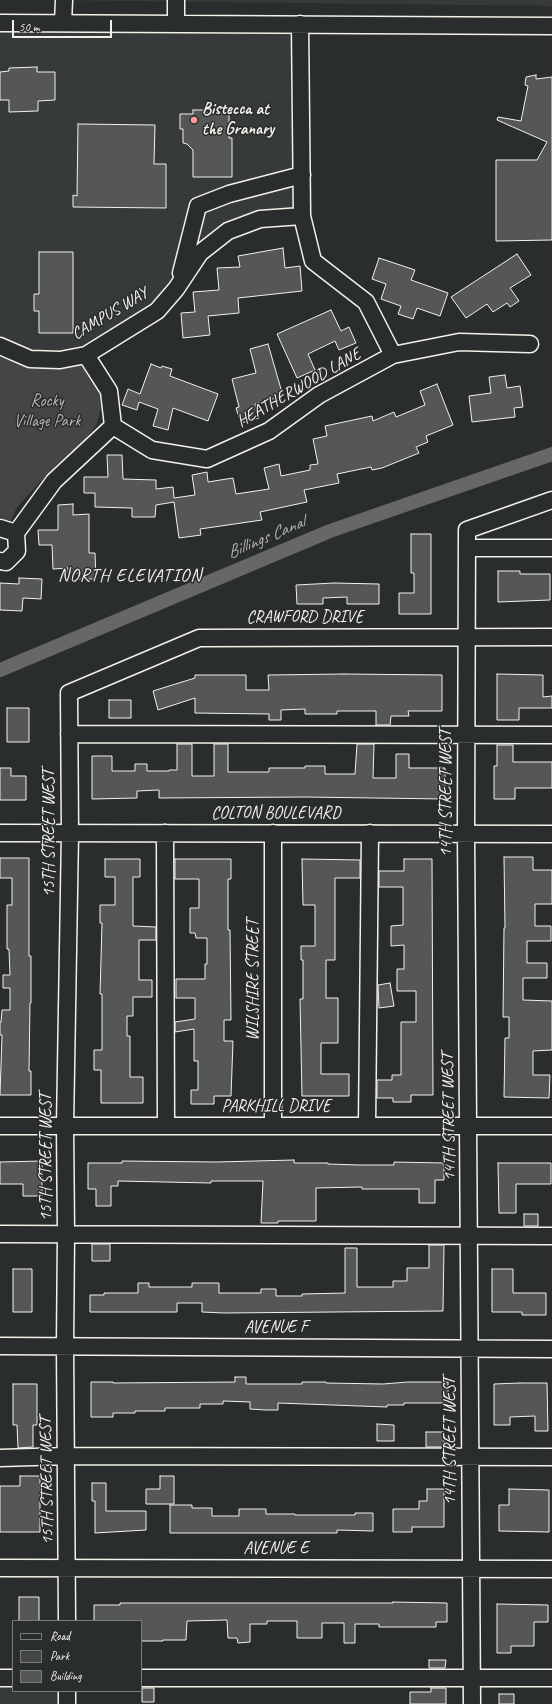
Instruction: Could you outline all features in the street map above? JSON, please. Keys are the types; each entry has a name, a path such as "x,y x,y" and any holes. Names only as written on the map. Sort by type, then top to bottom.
{"street":[{"path":"64,0 64,23"},
{"path":"176,0 176,23"},
{"path":"0,23 552,26"},
{"path":"300,24 302,216 313,261 366,302 393,355"},
{"path":"176,289 184,262 191,227 198,206 229,194 302,175"},
{"name":"CAMPUS WAY","path":"0,346 30,359 60,360 86,355 157,311 176,289 200,253 228,231 260,219 302,216"},
{"name":"HEATHERWOOD LANE","path":"113,426 152,450 207,459 269,431 319,396 393,355 459,342 530,344"},
{"path":"0,561 6,562 17,551 16,533 54,481 113,426 109,391 86,355"},
{"name":"14TH STREET WEST","path":"472,1704 469,1457 470,1236 466,833 467,530 552,500"},
{"path":"0,528 16,533"},
{"path":"467,548 552,548"},
{"name":"CRAWFORD DRIVE","path":"69,693 199,638 552,637"},
{"name":"15TH STREET WEST","path":"67,1620 64,1346 66,1234 65,1126 70,832 69,693"},
{"path":"69,734 552,735"},
{"name":"COLTON BOULEVARD","path":"0,832 552,834"},
{"path":"165,833 166,1126"},
{"name":"WILSHIRE STREET","path":"273,833 273,1126"},
{"path":"367,1126 370,833"},
{"name":"PARKHILL DRIVE","path":"0,1126 552,1126"},
{"path":"0,1234 552,1236"},
{"name":"AVENUE F","path":"0,1346 552,1349"},
{"path":"0,1458 66,1456 552,1457"},
{"name":"AVENUE E","path":"0,1568 552,1569"},
{"path":"0,1678 12,1678"},
{"path":"142,1678 552,1678"},
{"path":"67,1692 67,1704"}],"shaded area":[{"path":"42,0 552,0 552,6"},
{"path":"0,23 300,24 302,216 228,231 137,323 60,360 0,345"},
{"path":"0,1678 12,1678 12,1692 67,1692 67,1704 0,1704"}],"green space":[{"name":"Rocky Village Park","path":"0,353 79,364 83,366 99,388 101,408 96,426 84,441 56,465 17,507 10,523 0,517"}],"building":[{"path":"37,67 37,72 55,72 55,100 38,101 38,111 9,112 9,100 0,100 0,72 9,71 9,68"},
{"path":"536,75 536,79 552,77 552,240 496,241 496,160 537,160 547,142 497,120 498,117 521,121 528,86 525,85 526,77"},
{"path":"193,110 204,110 204,113 229,113 229,138 232,138 232,177 193,177 193,150 187,144 183,143 183,129 180,129 180,114 193,114"},
{"path":"78,124 155,125 154,164 166,164 166,208 73,207 73,195 77,196"},
{"path":"283,248 285,268 300,266 302,291 238,298 239,313 208,316 210,335 183,338 181,313 195,312 193,292 219,290 217,268 240,267 238,256"},
{"path":"39,252 73,252 73,333 39,333 39,311 34,311 34,294 39,294"},
{"path":"517,254 531,275 510,288 519,301 510,307 507,303 493,312 487,304 466,318 451,297"},
{"path":"379,258 415,270 411,280 448,293 440,316 417,308 413,319 398,314 401,306 381,299 386,284 372,279"},
{"path":"331,310 341,331 349,327 356,343 339,350 335,341 308,354 315,370 297,378 277,334"},
{"path":"268,344 283,396 255,404 259,418 241,423 236,408 239,407 232,379 256,373 250,349"},
{"path":"151,364 161,368 162,366 172,369 170,376 218,394 208,421 173,408 168,430 153,426 158,409 139,402 137,410 122,405 128,389 140,394"},
{"path":"505,375 507,388 520,386 523,407 514,408 515,417 472,422 469,396 491,393 489,377"},
{"path":"437,384 453,425 426,436 428,442 416,447 419,453 382,468 372,470 371,467 337,474 339,483 304,490 307,502 260,512 262,520 200,529 201,535 179,538 174,502 156,505 155,517 132,517 132,508 95,507 95,493 84,493 84,477 108,477 107,455 122,455 123,479 156,480 156,489 173,487 174,498 195,495 192,475 207,472 208,482 233,478 236,494 269,489 264,468 279,464 281,476 310,470 310,465 318,464 313,439 327,436 325,426 372,416 373,421 394,412 396,417 425,405 420,391"},
{"path":"73,504 73,515 89,514 89,553 95,553 96,579 78,579 78,573 68,573 68,568 53,569 52,545 39,545 38,530 58,530 58,505"},
{"path":"411,534 431,534 431,614 399,614 399,593 414,593 414,573 411,573"},
{"path":"498,571 520,571 520,574 550,574 550,600 498,602"},
{"path":"19,578 42,579 41,599 23,598 22,611 0,610 0,583 19,584"},
{"path":"334,583 379,584 379,604 347,604 347,597 323,598 323,604 297,604 296,585"},
{"path":"497,674 543,675 543,697 552,696 552,708 519,708 519,720 497,720"},
{"path":"195,675 246,675 246,690 269,690 268,675 442,675 442,711 408,711 409,716 391,716 390,725 376,725 376,711 337,711 337,714 305,714 305,709 281,710 281,720 269,720 269,714 195,713 195,698 158,710 153,691 195,678"},
{"path":"109,700 131,700 131,718 109,718"},
{"path":"7,708 29,708 29,742 7,742"},
{"path":"177,744 192,744 192,776 214,776 214,744 228,744 228,772 269,772 269,768 305,768 305,766 325,766 325,774 355,774 357,744 374,744 373,778 396,778 396,754 409,754 409,768 445,768 445,799 305,797 159,798 159,790 137,791 137,798 92,799 92,756 112,756 112,771 135,771 135,764 147,764 147,771 177,770"},
{"path":"497,745 513,745 513,762 552,762 552,788 515,788 515,799 494,799 494,766 497,766"},
{"path":"0,768 11,768 11,776 26,776 26,800 0,800"},
{"path":"504,857 533,857 533,870 552,870 552,904 535,904 535,926 551,926 551,941 527,941 527,963 547,963 547,978 523,978 523,1000 552,1001 552,1050 533,1051 533,1075 550,1075 549,1098 504,1097 505,1038 509,1038 509,1017 503,1017 505,928"},
{"path":"0,858 29,858 29,956 31,956 31,1003 29,1071 31,1071 31,1095 0,1095 2,1035 0,1035 0,1022 2,1010 10,1010 10,988 3,988 3,975 10,975 9,949 7,949 7,905 12,905 12,878 0,878"},
{"path":"105,859 140,859 140,877 133,877 133,926 156,927 156,940 139,940 139,980 152,980 152,997 133,997 133,1016 127,1016 127,1036 130,1036 130,1077 143,1077 143,1103 101,1103 101,1070 94,1070 94,1050 102,1050 102,994 100,994 102,923 100,923 100,905 115,905 115,877 105,877"},
{"path":"175,859 231,859 231,879 228,879 228,930 230,930 231,1020 224,1020 224,1041 233,1041 231,1096 214,1096 214,1104 191,1104 191,1090 198,1090 198,1061 194,1061 194,1029 175,1032 175,1022 195,1019 195,998 176,998 176,979 205,979 205,964 207,964 207,938 196,938 195,933 190,933 190,908 199,908 199,879 175,879"},
{"path":"302,859 360,860 360,878 335,878 335,960 326,960 326,998 338,998 338,1043 321,1043 321,1074 349,1074 349,1096 302,1096 300,999 303,999 303,960 301,960 301,946 315,946 315,905 303,905"},
{"path":"404,859 432,859 433,1095 411,1095 411,1102 393,1102 393,1098 377,1098 377,1080 392,1080 392,1075 401,1075 401,1022 416,1022 416,991 397,991 397,969 404,969 404,945 391,946 391,926 403,925 403,887 379,887 379,871 404,871"},
{"path":"390,983 394,1006 379,1008 378,985"},
{"path":"294,1160 294,1163 359,1165 394,1165 394,1162 444,1163 444,1180 435,1180 435,1203 419,1203 419,1189 362,1189 362,1187 316,1188 316,1221 278,1221 278,1223 261,1223 263,1181 211,1181 211,1183 118,1181 118,1186 111,1186 111,1206 96,1206 96,1189 88,1189 88,1163 122,1163 122,1161 216,1162"},
{"path":"42,1161 42,1196 23,1196 23,1184 0,1184 0,1162"},
{"path":"498,1163 551,1163 551,1184 516,1184 516,1213 499,1213"},
{"path":"524,1214 538,1214 538,1226 524,1226"},
{"path":"92,1244 110,1244 110,1261 92,1261"},
{"path":"429,1245 444,1245 443,1311 224,1313 202,1312 202,1303 177,1303 177,1312 90,1312 90,1295 104,1295 104,1293 138,1293 138,1283 149,1283 149,1287 192,1287 192,1283 219,1283 219,1293 261,1293 261,1289 276,1289 276,1296 345,1293 345,1248 357,1248 357,1287 393,1287 393,1281 407,1281 407,1268 429,1268"},
{"path":"13,1269 32,1269 32,1312 13,1312"},
{"path":"492,1269 513,1269 513,1293 546,1293 546,1315 522,1315 522,1312 492,1312"},
{"path":"235,1377 246,1377 246,1384 302,1384 302,1382 383,1384 408,1382 448,1382 448,1403 404,1403 404,1405 387,1405 387,1407 278,1403 278,1410 265,1410 250,1409 250,1402 223,1401 223,1404 200,1404 200,1408 165,1408 165,1411 135,1411 135,1413 113,1413 113,1417 91,1417 91,1382 235,1382"},
{"path":"547,1383 548,1431 535,1431 535,1416 510,1417 510,1425 494,1425 494,1384"},
{"path":"13,1384 37,1384 37,1425 33,1425 33,1447 18,1448 17,1425 13,1425"},
{"path":"377,1424 394,1425 394,1441 377,1441"},
{"path":"426,1432 444,1432 444,1447 426,1447"},
{"path":"20,1476 40,1476 40,1532 0,1532 0,1486 20,1486"},
{"path":"160,1476 174,1476 174,1504 146,1504 146,1489 160,1489"},
{"path":"92,1483 106,1483 106,1511 146,1511 146,1530 95,1533 95,1501 92,1501"},
{"path":"427,1489 444,1489 444,1527 412,1527 412,1532 393,1532 393,1509 419,1509 419,1501 427,1501"},
{"path":"509,1489 549,1490 549,1532 499,1531 499,1505 509,1505"},
{"path":"170,1505 192,1505 192,1508 212,1508 212,1516 239,1516 239,1509 266,1509 266,1514 295,1515 355,1515 355,1513 373,1513 373,1531 337,1530 337,1533 170,1533"},
{"path":"19,1597 39,1597 39,1620 19,1620"},
{"path":"120,1603 447,1603 447,1622 436,1622 436,1627 379,1627 379,1624 355,1624 355,1643 344,1643 344,1623 322,1623 322,1638 297,1638 297,1621 267,1621 267,1624 250,1624 250,1642 238,1643 237,1638 228,1638 227,1620 187,1621 186,1640 142,1641 142,1620 94,1620 94,1605 120,1605"},
{"path":"497,1604 548,1605 548,1622 534,1622 534,1646 511,1646 511,1653 497,1653"},
{"path":"429,1660 446,1660 445,1668 429,1668"},
{"path":"142,1688 154,1688 154,1702 142,1702"},
{"path":"431,1688 446,1688 446,1704 410,1704 410,1692 431,1692"},
{"path":"499,1694 514,1694 514,1704 499,1704"}],"waterway":[{"name":"Billings Canal","path":"0,670 330,531 552,454"}],"place":[{"name":"Bistecca at the Granary","path":"194,120"}],"district":[{"name":"NORTH ELEVATION","path":"130,576"}]}
